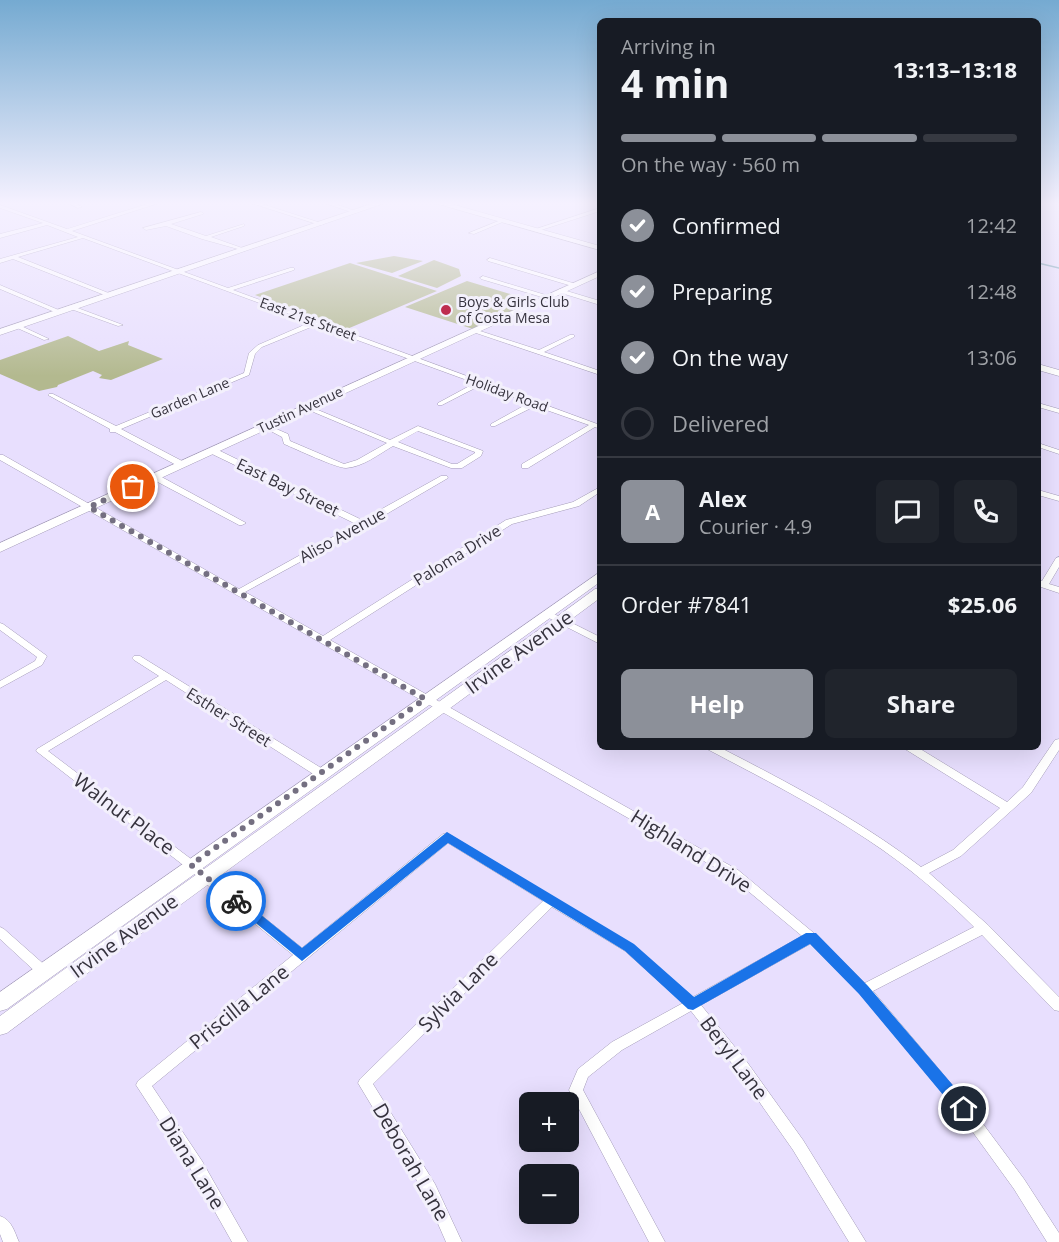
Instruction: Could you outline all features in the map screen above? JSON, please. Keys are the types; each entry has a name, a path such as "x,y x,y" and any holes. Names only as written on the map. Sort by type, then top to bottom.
{"street":[{"path":"20,260 109,295"},
{"name":"East 21st Street","path":"145,260 413,358"},
{"path":"2,330 214,260"},
{"path":"490,260 574,285"},
{"path":"228,290 292,269"},
{"name":"Tustin Avenue","path":"0,548 597,274"},
{"path":"483,278 547,297"},
{"path":"0,287 59,312"},
{"path":"560,291 597,302"},
{"path":"73,308 120,325"},
{"name":"Garden Lane","path":"113,430 247,374 252,353 260,346 317,322"},
{"path":"17,326 46,339"},
{"path":"475,331 597,372"},
{"path":"538,353 572,336"},
{"name":"Holiday Road","path":"413,358 597,426"},
{"path":"1041,369 1059,373"},
{"path":"440,404 480,383"},
{"path":"51,395 113,430 181,464"},
{"path":"493,425 535,403"},
{"path":"1041,406 1059,411"},
{"path":"265,426 285,436 287,442 343,466 351,465 389,442 421,428 479,451 459,466 451,466 389,442 306,407"},
{"path":"525,466 597,426"},
{"path":"1041,446 1059,452"},
{"name":"East Bay Street","path":"213,451 363,524"},
{"name":"Highland Drive","path":"0,457 735,873 811,937 864,990 964,1109 1019,1184 1056,1242"},
{"path":"155,477 242,523"},
{"name":"Aliso Avenue","path":"239,592 444,478"},
{"name":"Paloma Drive","path":"323,640 509,522 576,504 597,491"},
{"path":"1041,493 1059,499"},
{"path":"1059,560 1041,584 1059,590"},
{"name":"Irvine Avenue","path":"0,1003 597,578"},
{"name":"Irvine Avenue","path":"0,1027 597,594"},
{"path":"548,614 597,640"},
{"path":"0,626 42,656 39,663 0,685"},
{"name":"Esther Street","path":"137,658 322,774"},
{"name":"Walnut Place","path":"165,677 41,751 191,865 302,956"},
{"path":"921,872 957,853 1008,808 1027,789 1059,742"},
{"path":"717,750 823,805 921,872 984,928 1059,1006"},
{"path":"914,750 1008,808"},
{"name":"Beryl Lane","path":"447,837 629,948 693,1004 742,1066 798,1145 858,1242"},
{"name":"Priscilla Lane","path":"142,1085 447,837"},
{"name":"Sylvia Lane","path":"365,1083 550,901"},
{"path":"864,990 984,928"},
{"path":"0,932 43,971"},
{"path":"657,1242 576,1090 583,1073 617,1046 811,937"},
{"name":"Deborah Lane","path":"365,1083 430,1189 454,1242"},
{"name":"Diana Lane","path":"142,1085 197,1166 240,1242"},
{"path":"0,1223 6,1229 11,1242"}],"green space":[{"path":"373,260 423,261 392,273 356,263"},
{"path":"434,260 459,269 461,276 437,288 398,276"},
{"path":"350,263 437,291 347,329 255,295"},
{"path":"467,281 537,302 476,330 405,307"},
{"path":"68,336 99,351 129,341 128,345 163,359 111,380 99,378 102,375 93,371 57,387 39,391 0,374 0,360"}],"waterway":[{"path":"1041,264 1059,268"}],"way so far":[{"path":"133,487 89,507 425,699 191,865 236,901"}],"place":[{"name":"Boys & Girls Club of Costa Mesa","path":"446,310"}],"route":[{"path":"236,901 302,956 447,837 629,948 693,1004 811,937 864,990 964,1109"}]}
